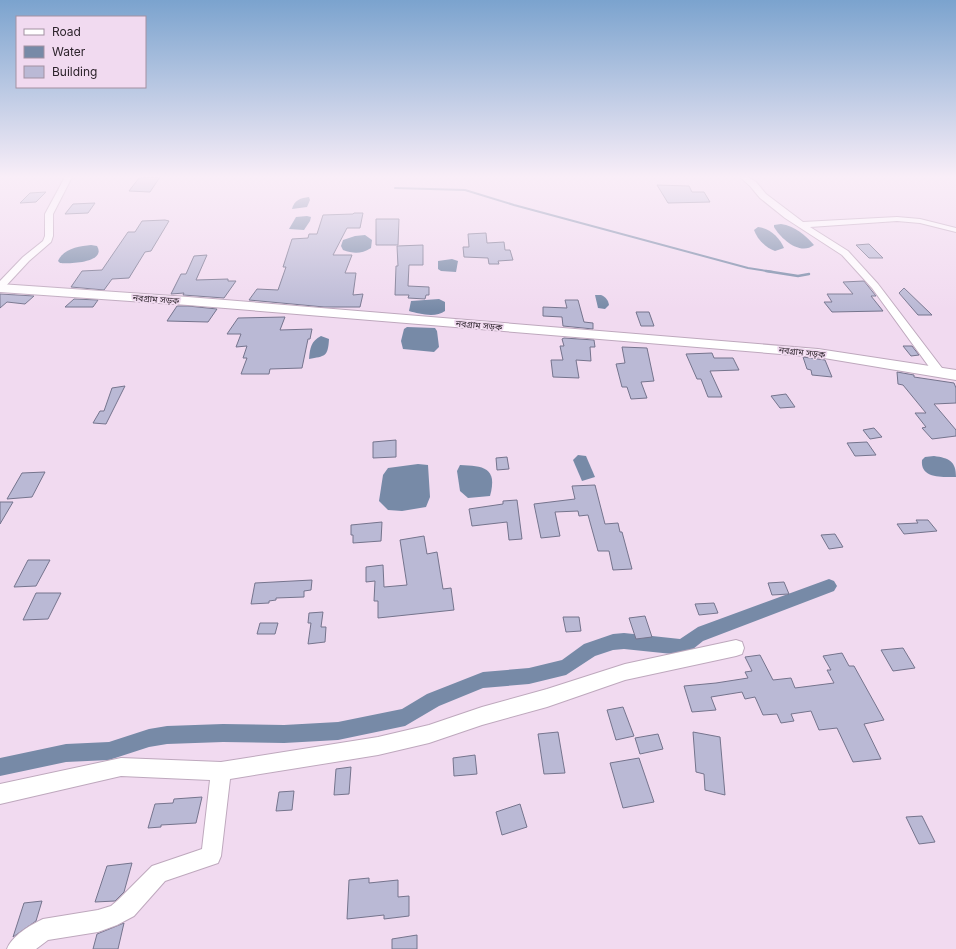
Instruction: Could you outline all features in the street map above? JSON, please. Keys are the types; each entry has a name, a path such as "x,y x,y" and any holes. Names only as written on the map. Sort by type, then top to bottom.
{"main road":[{"name":"নবগ্রাম সড়ক","path":"0,288 188,301 818,353 956,376"}],"street":[{"path":"0,288 26,259 46,242 49,236 49,221"},
{"path":"797,221 845,253 864,273 906,331 928,356 939,372"},
{"path":"802,225 861,221"},
{"path":"925,221 956,230"},
{"path":"0,794 120,767 221,771 378,746 547,698 625,672 736,648"},
{"path":"18,949 43,930 98,921 117,914 126,908 159,873 211,856 221,771"}],"water":[{"path":"293,221 310,221 304,230 289,229"},
{"path":"781,224 791,227 799,232 814,245 803,249 791,245 777,232 774,227 774,225"},
{"path":"758,227 767,229 774,234 784,248 775,251 765,245 757,237 754,230"},
{"path":"365,235 372,240 371,248 357,253 343,250 341,246 343,240 355,236"},
{"path":"81,246 97,246 99,252 97,256 92,259 78,263 60,263 58,261 67,251"},
{"path":"452,259 458,261 456,272 441,271 438,269 438,261"},
{"path":"595,295 601,295 609,303 605,309 598,308"},
{"path":"439,299 445,302 445,311 441,313 427,315 409,311 411,301"},
{"path":"407,327 435,328 437,331 439,347 434,352 403,349 401,341 404,329"},
{"path":"321,336 329,339 328,349 325,355 309,359 312,345 315,340"},
{"path":"578,455 586,456 595,477 582,481 573,460"},
{"path":"934,456 951,461 955,467 956,477 939,477 928,474 922,466 922,460 925,457"},
{"path":"418,464 428,465 430,497 426,507 402,511 388,510 379,501 383,475 388,468"},
{"path":"460,465 476,466 487,470 492,479 490,496 468,498 460,491 457,471"}],"building":[{"path":"142,221 169,221 151,251 145,252 129,278 112,279 104,290 71,287 82,271 102,270 128,232 135,232"},
{"path":"321,221 361,221 360,228 347,228 333,255 352,255 345,273 356,273 353,295 363,294 360,307 324,307 249,300 257,289 278,290 286,267 283,267 292,239 308,238 309,234 317,234"},
{"path":"376,221 399,221 398,245 376,245"},
{"path":"486,233 487,243 504,242 505,250 510,250 513,260 498,261 499,264 489,264 488,258 464,257 463,247 469,247 468,234"},
{"path":"869,244 883,258 869,258 856,245"},
{"path":"423,245 423,265 409,265 408,286 429,287 429,295 426,295 425,299 408,298 409,295 395,295 396,266 398,266 397,246"},
{"path":"207,255 196,280 228,279 228,281 236,281 224,298 183,295 184,293 171,294 181,274 186,274 194,256"},
{"path":"864,281 876,296 871,296 883,311 832,312 824,302 832,302 827,294 853,294 843,282"},
{"path":"904,288 932,315 918,315 899,293"},
{"path":"0,294 34,296 25,304 7,302 0,308"},
{"path":"74,299 98,300 93,307 65,307"},
{"path":"565,300 578,300 584,322 593,323 593,329 563,326 562,317 543,316 543,307 567,308"},
{"path":"177,306 217,309 208,322 167,321"},
{"path":"636,312 649,312 654,326 641,326"},
{"path":"285,317 280,330 312,329 310,339 308,339 302,368 270,369 269,374 241,374 247,358 243,358 247,346 236,347 241,334 227,334 238,318"},
{"path":"562,339 594,340 595,347 590,347 591,361 576,360 579,378 553,377 551,360 563,360 560,346 564,346"},
{"path":"903,346 912,346 919,355 911,356"},
{"path":"622,347 647,348 654,381 641,382 647,398 631,399 627,387 622,387 616,364 625,363"},
{"path":"712,353 714,358 733,358 739,370 710,371 722,397 708,397 701,379 697,379 686,354"},
{"path":"803,357 825,360 832,377 812,375 811,370 807,369"},
{"path":"897,372 914,375 914,377 954,383 956,388 956,403 934,404 956,430 956,436 932,439 922,428 926,427 915,413 926,413 903,385 898,384"},
{"path":"125,386 106,424 93,423 100,411 104,411 112,388"},
{"path":"786,394 795,407 780,408 771,396"},
{"path":"874,428 882,437 870,439 863,430"},
{"path":"396,440 396,457 373,458 373,442"},
{"path":"867,442 876,455 855,456 847,443"},
{"path":"507,457 509,469 497,470 496,458"},
{"path":"45,472 32,497 7,499 22,473"},
{"path":"595,485 605,524 618,523 620,532 622,532 632,569 613,570 609,551 598,551 588,515 579,516 578,511 555,512 560,536 541,538 534,504 575,499 572,486"},
{"path":"517,500 522,539 509,540 507,522 472,526 469,509 503,504 503,501"},
{"path":"0,502 13,502 0,524"},
{"path":"916,520 928,520 937,531 904,534 897,524 918,523"},
{"path":"382,522 381,541 353,543 351,525"},
{"path":"835,534 843,547 829,549 821,535"},
{"path":"424,536 427,554 437,552 443,589 451,588 454,610 378,618 378,601 374,601 375,581 366,582 366,567 383,565 384,587 407,585 400,540"},
{"path":"28,560 50,560 36,586 14,587"},
{"path":"312,580 311,590 304,591 304,597 276,598 276,600 269,601 269,603 251,604 255,583"},
{"path":"784,582 789,594 772,595 768,583"},
{"path":"36,593 61,593 48,619 23,620"},
{"path":"714,603 718,613 699,615 695,604"},
{"path":"323,612 321,627 326,627 325,642 308,644 311,623 308,623 309,613"},
{"path":"645,616 652,637 636,639 629,618"},
{"path":"563,617 579,617 581,631 566,632"},
{"path":"260,623 278,623 275,634 257,634"},
{"path":"903,648 915,668 893,671 881,650"},
{"path":"842,653 849,666 854,666 884,720 864,724 881,759 853,762 837,728 819,730 811,711 791,714 794,721 781,723 777,714 763,715 755,697 745,699 742,692 711,697 716,710 692,712 684,686 748,678 745,672 752,671 745,657 760,655 773,680 791,678 795,688 834,683 827,670 831,670 823,656"},
{"path":"623,707 634,736 616,740 607,710"},
{"path":"558,732 565,773 544,774 538,734"},
{"path":"693,732 720,737 725,795 705,790 704,774 696,772"},
{"path":"658,734 663,749 640,754 635,738"},
{"path":"475,755 477,774 454,776 453,758"},
{"path":"639,758 654,802 623,808 610,763"},
{"path":"351,767 349,794 334,795 336,769"},
{"path":"294,791 292,810 276,811 279,792"},
{"path":"202,797 196,823 161,825 161,827 148,828 155,804 173,803 174,799"},
{"path":"520,804 527,827 502,835 496,812"},
{"path":"922,816 935,842 919,844 906,817"},
{"path":"132,863 124,892 115,901 95,902 107,866"},
{"path":"369,878 369,883 398,880 398,897 409,896 409,916 384,919 384,915 347,919 349,880"},
{"path":"42,901 36,921 13,937 24,903"},
{"path":"124,923 118,949 93,949 97,934"},
{"path":"417,935 417,949 392,949 392,939"}],"waterway":[{"path":"574,221 748,268 773,272"},
{"path":"766,271 798,276 809,274"},
{"path":"0,767 66,753 109,751 149,738 167,735 223,733 284,734 338,731 405,717 433,700 483,680 529,676 566,667 590,650 613,642 624,641 682,647 698,635 829,586"}]}
